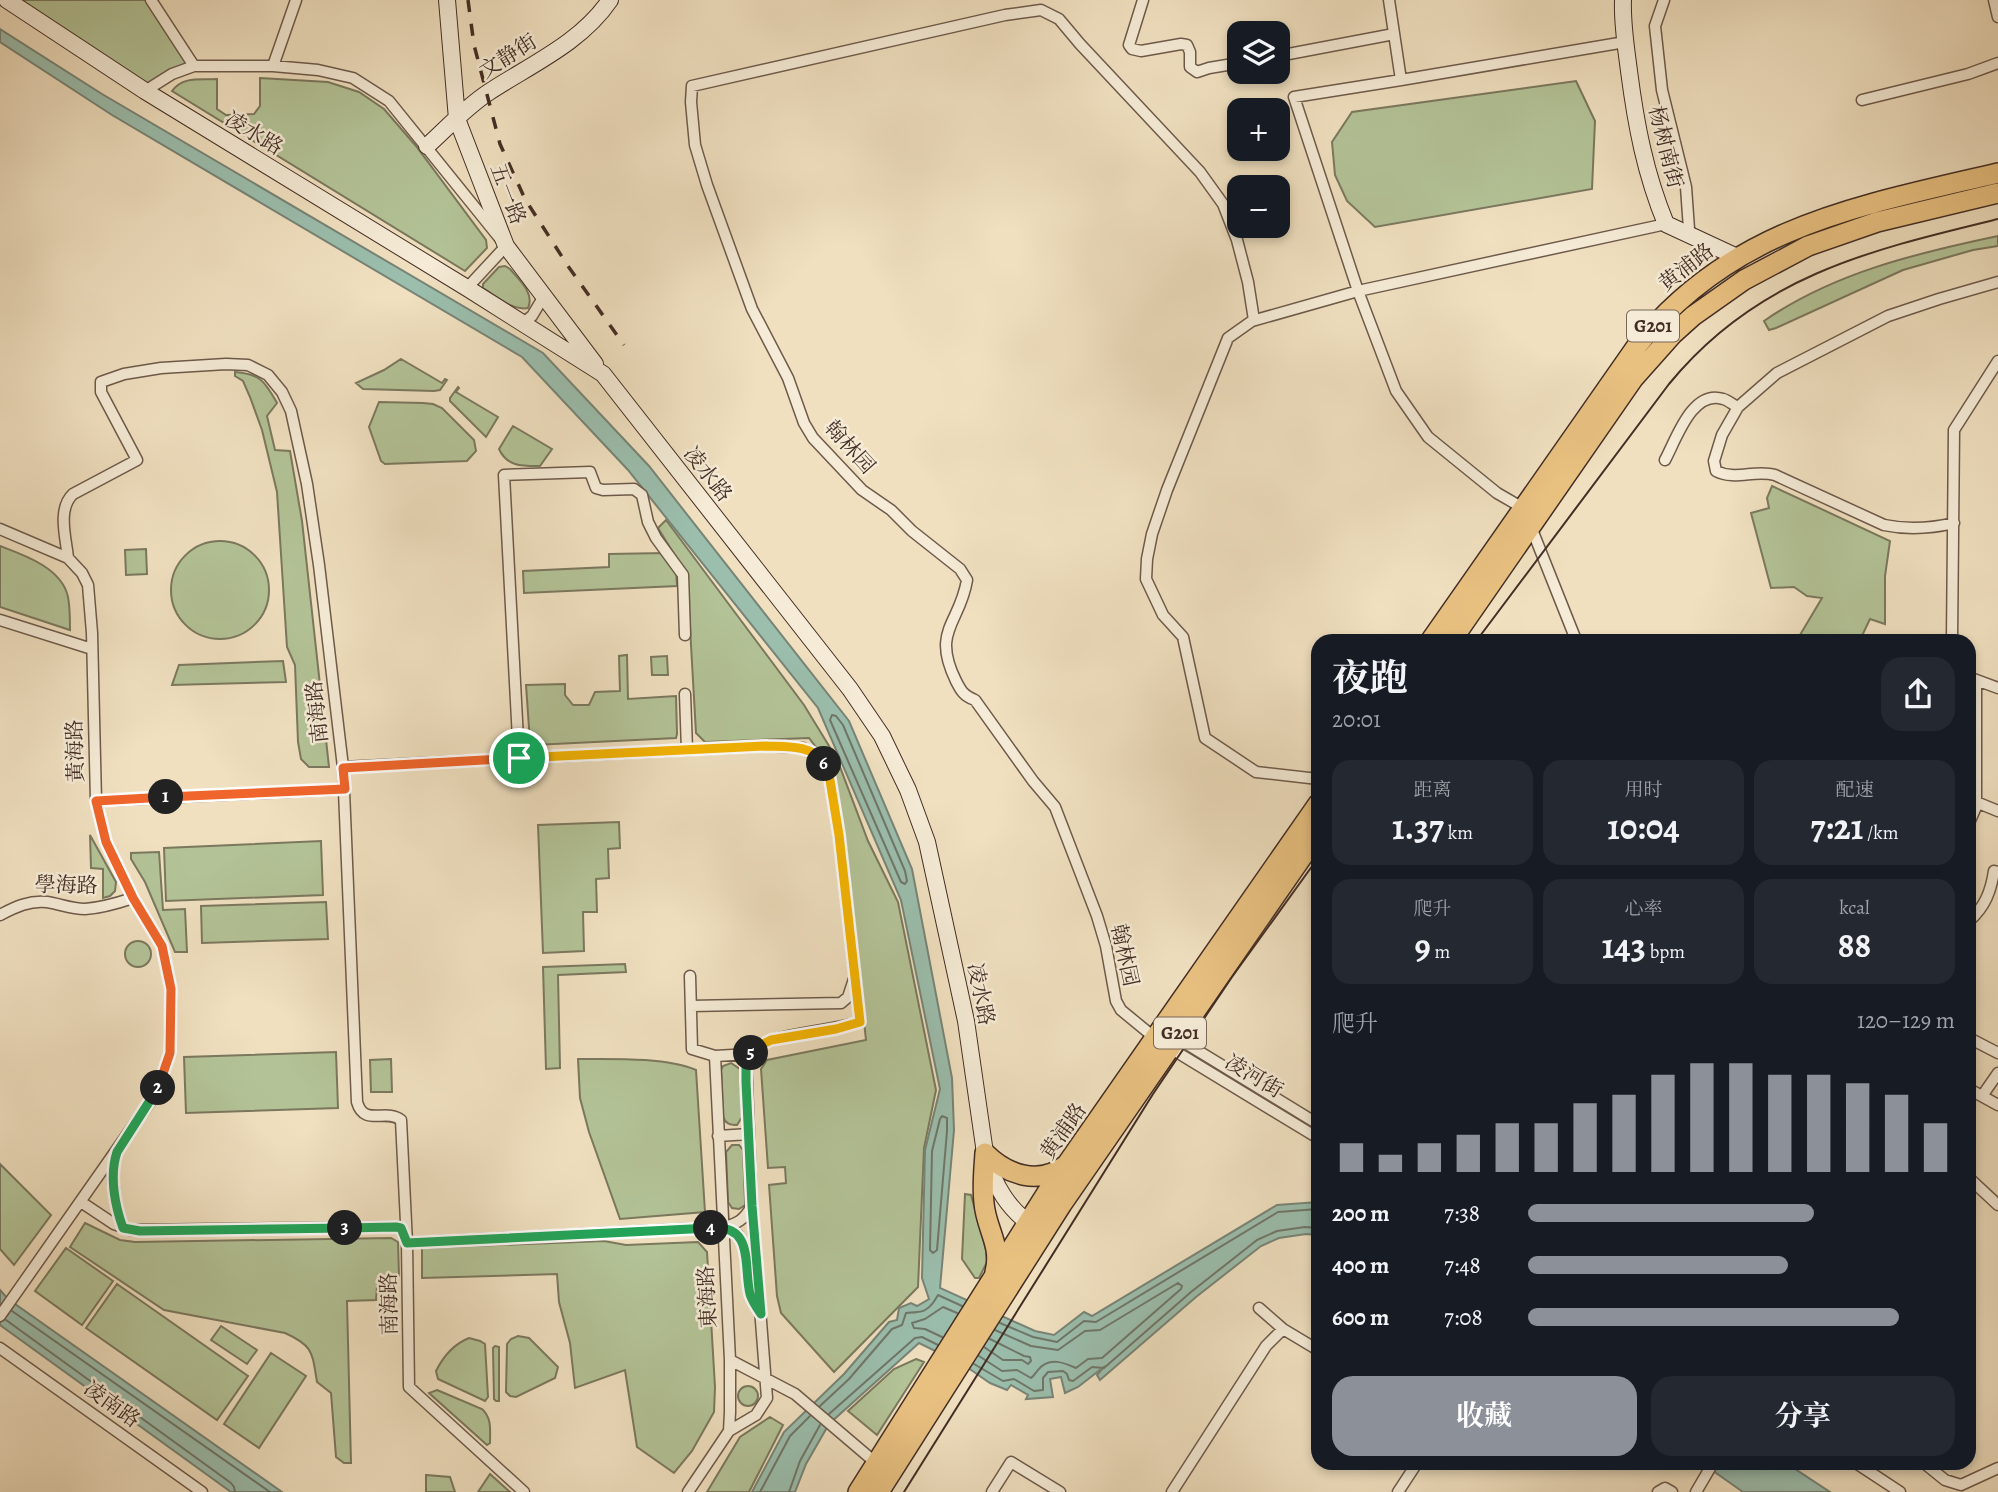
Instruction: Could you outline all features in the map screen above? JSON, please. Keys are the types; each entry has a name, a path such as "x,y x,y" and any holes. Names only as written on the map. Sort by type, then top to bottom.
{"highway":[{"name":"黄浦路","path":"1435,634 1651,327 1693,288 1737,257 1782,234 1832,215 1998,173"},
{"name":"黄浦路","path":"1456,634 1633,379 1673,334 1715,298 1786,256 1830,237 1902,215 1998,192"},
{"name":"黄浦路","path":"879,1492 996,1285 1311,832"},
{"name":"黄浦路","path":"1036,1228 1067,1165 1167,1041"},
{"path":"985,1153 996,1164 1021,1175 1046,1176 1067,1165"},
{"path":"985,1153 984,1204 998,1253 996,1285"},
{"name":"黄浦路","path":"858,1492 876,1463 947,1368"}],"main road":[{"name":"凌水路","path":"7,0 145,91 603,374 850,688 887,747 908,790 927,842 939,891 966,1021 989,1169 1014,1212 1036,1228"},
{"name":"五一路","path":"447,0 457,119 506,246 603,374"},
{"name":"文静街","path":"427,146 486,94 556,51 588,25 610,0"},
{"name":"杨树南街","path":"1623,0 1622,19 1639,138 1644,162 1666,224"},
{"path":"1666,224 1737,257"}],"street":[{"path":"151,0 194,66"},
{"path":"274,66 296,0"},
{"path":"1143,0 1129,45 1132,50 1181,44 1186,45 1190,67 1197,72 1227,64"},
{"path":"1389,0 1402,80"},
{"path":"1664,0 1655,26 1659,64 1662,90 1686,187 1689,229"},
{"path":"1994,0 1998,17"},
{"name":"翰林园","path":"1167,1041 1121,1010 1116,1001 1106,946 1097,916 1055,807 975,700 962,693 948,665 947,631 965,591 967,580 960,569 912,531 891,510 862,490 813,438 804,423 788,378 752,309 695,145 692,86 1005,15 1041,10 1059,19 1200,172 1223,204 1237,240 1254,320"},
{"path":"1290,54 1394,34"},
{"path":"1523,508 1497,493 1428,437 1396,391 1358,291 1294,97 1625,42"},
{"path":"1862,100 1968,74 1998,63"},
{"path":"145,91 172,74 194,66 274,66 318,70 353,78 389,101 506,246 467,288"},
{"path":"1311,778 1256,772 1205,738 1183,637 1163,615 1146,579 1152,534 1228,338 1254,320 1358,291 1666,224"},
{"path":"1954,523 1919,529 1884,525 1775,475 1764,472 1737,477 1723,474 1716,471 1714,461 1722,435 1738,407 1777,373 1876,322 1939,299 1998,282"},
{"path":"523,323 532,316 544,296"},
{"path":"1952,634 1955,430 1998,361"},
{"name":"南海路","path":"68,558 64,517 68,499 137,460 101,392 101,382 124,374 161,368 226,364 248,365 268,375 282,392 291,411 307,484 324,601 345,789 357,1102 362,1113 392,1116 401,1120 407,1243 409,1387 524,1492"},
{"path":"1665,460 1689,413 1700,403 1710,398 1723,398 1738,407"},
{"path":"519,758 504,475 590,472 596,488 639,491 652,530 682,575 685,635"},
{"path":"1531,527 1574,634"},
{"path":"0,529 68,558"},
{"name":"黃海路","path":"0,1316 156,1093 170,1053 171,989 162,946 133,898 106,842 96,801 90,601 88,585 82,573 68,558"},
{"path":"0,620 92,649"},
{"path":"1976,680 1998,688"},
{"path":"685,694 687,750"},
{"path":"343,768 766,746 803,748 821,758 829,774 839,835 860,1022 836,1029 771,1040 755,1048 746,1060 752,1206 767,1398 756,1415 729,1431 688,1492"},
{"path":"96,801 345,789"},
{"path":"1976,807 1976,802 1998,811"},
{"path":"1976,914 1986,901 1994,871 1998,872"},
{"name":"學海路","path":"0,915 29,902 47,902 68,908 87,909 133,898"},
{"path":"691,1006 841,1003 848,997 853,985 855,969"},
{"path":"690,976 692,1049 715,1056 750,1054"},
{"name":"凌河街","path":"1167,1041 1311,1120"},
{"name":"凌河街","path":"1167,1041 1311,1134"},
{"path":"1976,1042 1998,1053"},
{"name":"東海路","path":"715,1056 730,1360 729,1431"},
{"path":"1982,1096 1998,1073"},
{"path":"1976,1093 1998,1105"},
{"path":"718,1136 749,1134"},
{"path":"117,1152 112,1171 123,1228"},
{"path":"1976,1185 1998,1205"},
{"path":"81,1202 123,1228 140,1231 396,1227 401,1228 407,1243 723,1227 736,1224 752,1206"},
{"path":"723,1227 738,1235 744,1244 751,1296 761,1314"},
{"path":"1259,1308 1283,1329 1311,1346"},
{"path":"1172,1492 1266,1346 1283,1329"},
{"name":"凌南路","path":"0,1348 202,1492"},
{"path":"730,1360 795,1394 876,1463"},
{"path":"992,1492 1011,1462 1060,1492"},
{"path":"1933,1470 1945,1480 1961,1485 1998,1468"},
{"path":"1398,1492 1412,1470"},
{"path":"1698,1488 1709,1470"},
{"path":"1867,1470 1900,1492"},
{"path":"1658,1492 1665,1489 1672,1492"}],"shaded area":[{"path":"14,0 149,0 194,66 145,91"},
{"path":"260,78 328,82 359,92 384,109 416,146 486,240 487,248 465,271 172,91 187,81 217,79 217,109 226,115 254,114 260,106"},
{"path":"1576,81 1595,121 1592,189 1375,227 1347,201 1335,175 1332,142 1352,112"},
{"path":"1998,236 1998,246 1973,250 1903,270 1776,328 1769,330 1764,321 1791,304 1847,277 1907,258"},
{"path":"505,266 528,292 528,308 510,305 483,288 483,284 499,267"},
{"path":"401,359 442,383 447,380 440,390 434,391 363,389 356,383 384,370"},
{"path":"235,372 257,377 269,390 277,403 267,416 275,450 290,451 302,521 329,767 309,767 301,759 295,665 287,647 277,492 262,430 243,381 235,376"},
{"path":"458,387 456,392 498,417 486,437 450,401"},
{"path":"379,402 423,403 442,408 474,440 476,451 467,461 385,464 381,461 369,427"},
{"path":"513,426 552,449 540,466 516,464 502,455 499,449"},
{"path":"1772,486 1890,541 1885,576 1885,624 1870,619 1863,634 1801,634 1822,598 1807,596 1794,587 1771,588 1751,513 1769,508 1767,498"},
{"path":"666,520 804,705 837,759 868,841 898,902 936,1090 924,1148 918,1287 834,1372 781,1313 777,1296 769,1185 786,1183 785,1167 768,1168 761,1069 767,1060 866,1040 844,843 832,768 809,738 705,742 696,733 687,575 658,528"},
{"path":"220,541 239,545 255,555 265,571 269,590 265,609 255,625 239,635 220,639 201,635 185,625 175,609 171,590 175,571 185,555 201,545"},
{"path":"0,546 41,564 58,578 68,597 70,630 0,607"},
{"path":"146,549 147,574 126,575 125,550"},
{"path":"665,553 676,570 677,586 524,593 523,571 609,567 609,554"},
{"path":"627,655 628,699 676,696 676,738 534,745 530,742 526,685 565,684 565,695 573,705 589,705 595,692 620,691 619,656"},
{"path":"667,656 668,675 652,675 651,657"},
{"path":"283,661 286,682 172,685 179,665"},
{"path":"619,822 620,848 608,849 609,878 596,879 597,912 583,912 584,951 543,953 538,825"},
{"path":"90,835 116,882 115,891 103,898 103,869 91,868"},
{"path":"321,841 323,895 166,901 164,848"},
{"path":"159,852 163,910 185,909 187,952 175,952 145,882 131,859 131,853"},
{"path":"326,902 328,939 202,943 201,906"},
{"path":"138,941 147,945 151,954 147,963 138,967 129,963 125,954 129,945"},
{"path":"625,964 626,972 558,975 560,1068 546,1069 543,967"},
{"path":"336,1052 338,1108 186,1113 184,1057"},
{"path":"391,1059 392,1092 371,1092 370,1060"},
{"path":"578,1059 654,1061 696,1070 705,1212 620,1219 589,1132 580,1098"},
{"path":"731,1063 740,1069 742,1117 737,1125 728,1124 723,1117 721,1070 723,1066"},
{"path":"732,1145 739,1145 743,1150 745,1205 739,1209 732,1208 728,1202 726,1152"},
{"path":"0,1164 51,1215 14,1265 0,1249"},
{"path":"965,1194 971,1195 986,1250 987,1262 979,1278 975,1278 962,1259"},
{"path":"85,1223 120,1240 135,1242 391,1238 398,1242 399,1276 377,1287 376,1300 347,1301 351,1463 344,1463 336,1457 331,1393 317,1382 312,1357 302,1342 285,1333 164,1310 70,1247"},
{"path":"604,1241 626,1245 698,1242 707,1252 714,1412 692,1451 674,1473 637,1447 625,1370 575,1388 570,1343 559,1302 557,1274 422,1278 422,1248"},
{"path":"66,1248 113,1281 82,1325 35,1291"},
{"path":"117,1284 248,1376 217,1420 86,1328"},
{"path":"221,1326 257,1350 247,1364 211,1340"},
{"path":"518,1336 529,1338 558,1367 555,1378 516,1397 506,1392 507,1344"},
{"path":"469,1338 485,1344 488,1397 485,1401 438,1379 436,1371 446,1356 454,1347"},
{"path":"495,1346 499,1347 499,1401 494,1399"},
{"path":"271,1353 306,1376 259,1448 224,1424"},
{"path":"916,1359 924,1362 877,1435 848,1411 894,1369"},
{"path":"744,1386 752,1386 758,1396 752,1406 744,1406 738,1400 738,1392"},
{"path":"437,1390 482,1409 489,1420 490,1443 487,1445 429,1393"},
{"path":"770,1417 783,1425 749,1492 707,1492 740,1437"},
{"path":"490,1474 510,1492 478,1492"},
{"path":"426,1475 450,1477 455,1492 426,1492"}],"water":[{"path":"0,29 102,94 543,353 649,466 849,721 912,869 952,1078 954,1130 940,1288 1035,1331 1054,1335 1084,1312 1092,1316 1277,1205 1311,1203 1311,1234 1279,1238 1261,1246 1196,1297 1100,1380 1097,1375 1105,1366 1078,1387 1065,1393 1061,1377 1050,1379 1053,1397 1026,1399 1028,1395 1011,1385 1007,1390 990,1383 964,1365 919,1343 829,1424 806,1464 795,1492 752,1492 784,1432 844,1374 889,1322 897,1320 899,1308 911,1303 917,1306 929,1299 922,1278 925,1150 940,1089 901,900 818,708 628,470 522,357 112,115 0,42"},
{"path":"0,1290 8,1299 282,1492 231,1492 0,1325"},
{"path":"1712,1470 1797,1470 1830,1492 1743,1492"}],"tram line":[{"path":"1482,634 1669,384 1703,347 1740,317 1778,293 1861,256 1998,219"},
{"path":"904,1492 1153,1094 1232,977 1311,868"}],"railway":[{"path":"468,0 474,45 500,144 525,199 624,345"}],"route":[{"path":"766,746 803,748 821,758 829,774 839,835 860,1022 836,1029 771,1040 755,1048 746,1060 752,1206 761,1314 751,1296 744,1244 738,1235 723,1227 407,1243 401,1228 396,1227 140,1231 123,1228 112,1171 113,1163 117,1152 156,1093 170,1053 171,989 162,946 133,898 106,842 96,801 345,789 343,768 519,758 766,746"}]}
